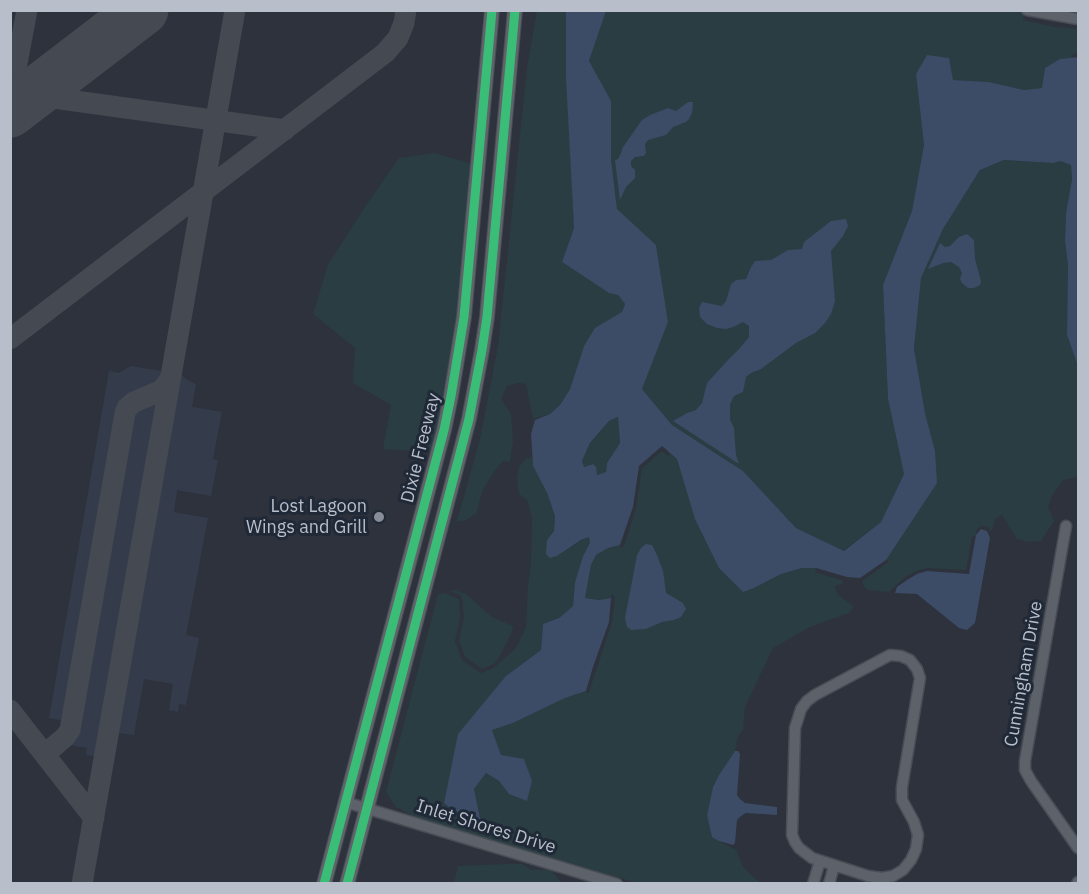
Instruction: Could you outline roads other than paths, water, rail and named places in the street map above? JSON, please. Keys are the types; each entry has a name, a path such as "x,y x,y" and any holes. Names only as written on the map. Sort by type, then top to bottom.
{"main road":[{"name":"Dixie Freeway","path":"324,884 452,396 464,317 492,10"},
{"path":"347,884 469,419 482,350 490,285 515,10"}],"street":[{"path":"1027,10 1078,19"},
{"name":"Cunningham Drive","path":"1066,526 1025,770 1030,781 1078,848"},
{"path":"890,655 901,656 910,660 920,678 902,787 902,800 918,835 916,849 903,870 893,876 882,878 820,861 799,848 792,834 795,728 801,709 815,695 882,658 890,655"},
{"name":"Inlet Shores Drive","path":"345,802 617,884"},
{"path":"813,884 820,861"},
{"path":"829,884 834,866"}],"place":[{"name":"Lost Lagoon Wings and Grill","path":"379,517"}]}
